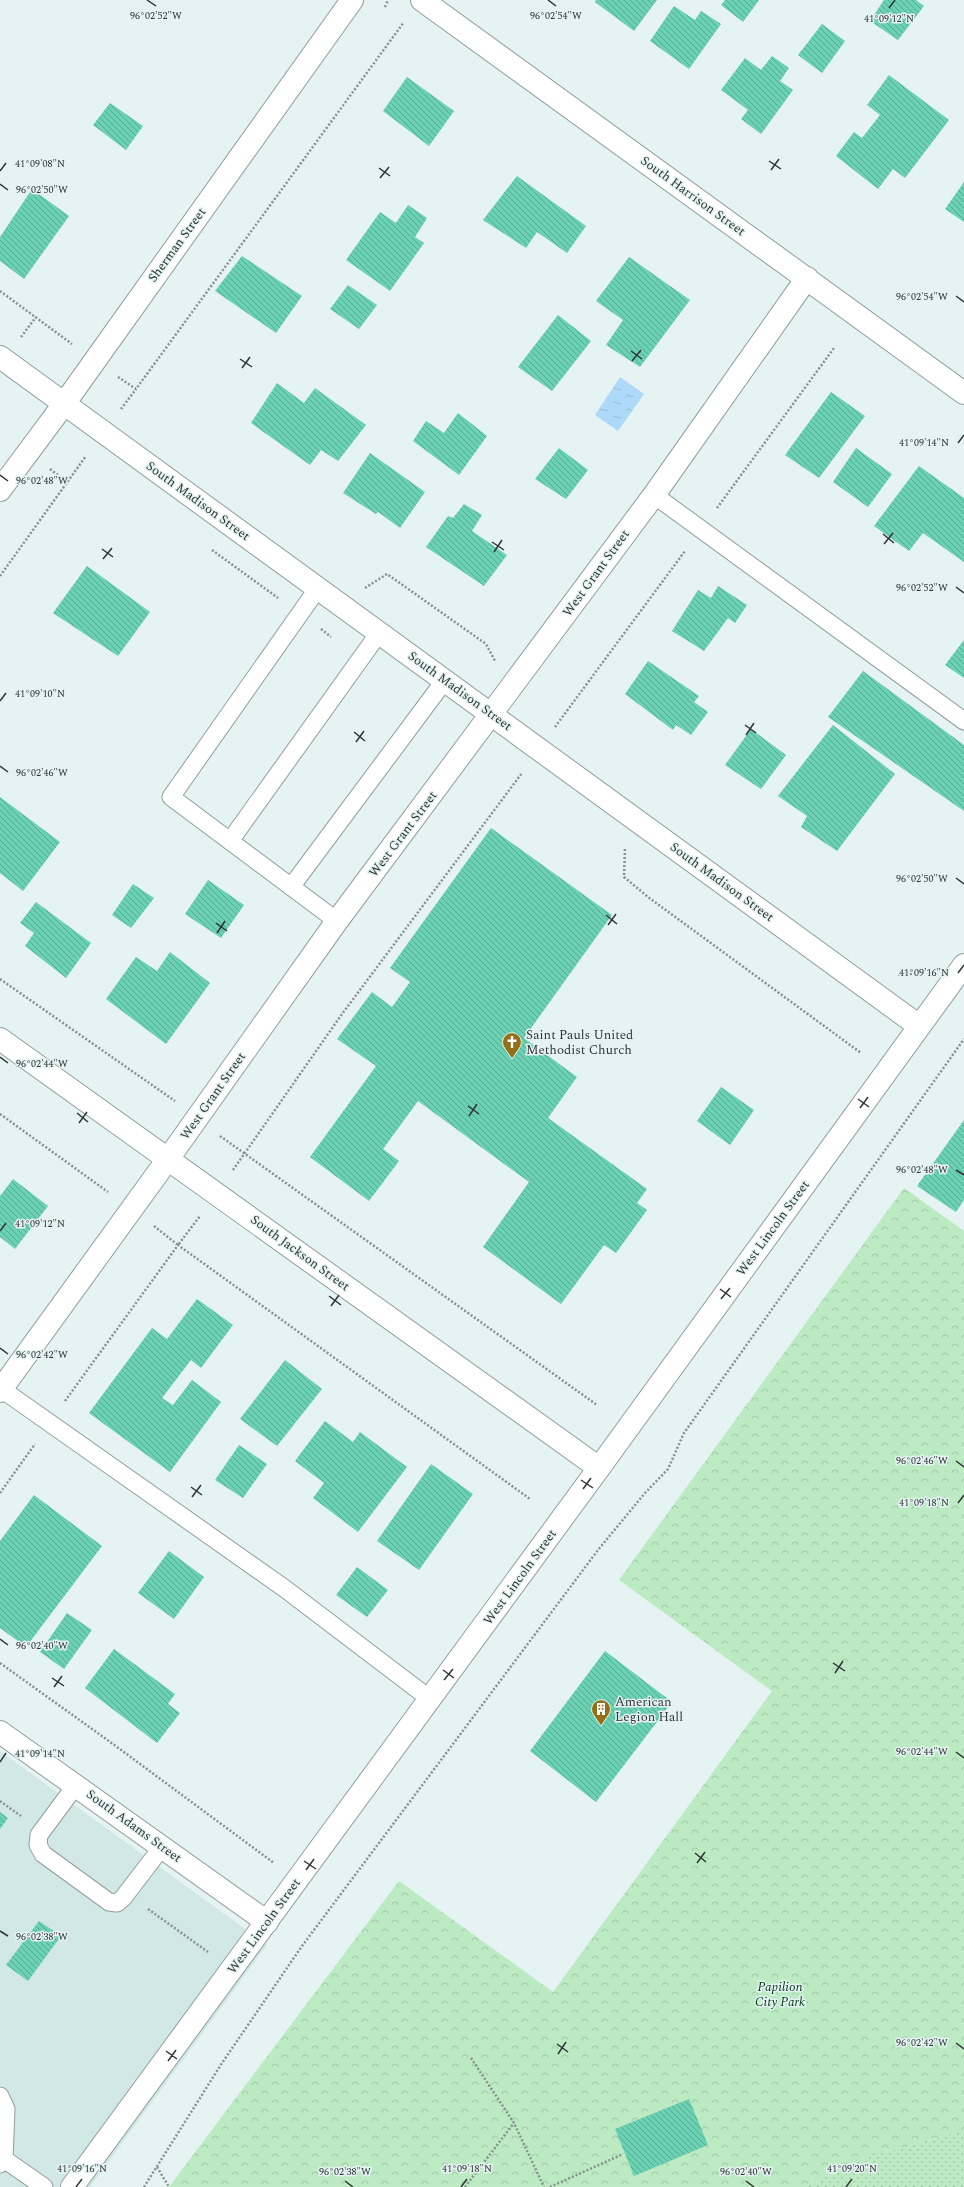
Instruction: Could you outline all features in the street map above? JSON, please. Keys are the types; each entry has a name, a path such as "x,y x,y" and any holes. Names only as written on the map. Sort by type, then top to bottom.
{"street":[{"name":"Sherman Street","path":"0,490 64,404 352,0"},
{"name":"South Harrison Street","path":"422,0 964,393"},
{"name":"West Grant Street","path":"0,1389 132,1209 337,921 654,494 807,278"},
{"name":"South Madison Street","path":"0,358 492,714 919,1026"},
{"name":"West Lincoln Street","path":"72,2187 599,1468 964,965"},
{"name":"South Jackson Street","path":"0,1039 599,1468"},
{"name":"South Adams Street","path":"0,1732 267,1922"}],"lane":[{"path":"654,494 964,721"},
{"path":"318,588 171,797 337,921"},
{"path":"230,841 379,633"},
{"path":"291,887 445,680"},
{"path":"0,1389 284,1588 430,1699"},
{"path":"76,1785 39,1835 38,1845 43,1854 109,1902 117,1903 123,1898 162,1847"},
{"path":"0,2096 6,2109 2,2161 44,2187"}],"path":[{"path":"385,7 388,0"},
{"path":"0,576 136,389"},
{"path":"363,589 387,574 486,644 496,663"},
{"path":"0,1493 178,1245 217,1194 342,1014 539,749"},
{"path":"0,979 171,1098 196,1119 244,1154 597,1405"},
{"path":"144,2187 222,2063 302,1946 598,1550 645,1493 668,1469 684,1433 964,1040"},
{"path":"0,1114 132,1209 178,1245 530,1499"},
{"path":"0,1663 274,1863"},
{"path":"471,2058 514,2123 544,2187"},
{"path":"465,2187 514,2123"},
{"path":"550,2187 623,2154"},
{"path":"157,2166 169,2187"}],"shaded area":[{"path":"0,1751 267,1945 90,2187 0,2187"}],"green space":[{"name":"Papilion City Park","path":"904,1188 964,1231 964,2130 867,2157 805,2187 169,2187 399,1881 553,1992 772,1691 619,1580"},
{"path":"964,2130 964,2187 805,2187 867,2157"}],"water":[{"path":"620,377 644,394 618,431 595,415"}],"building":[{"path":"596,0 657,0 634,31 595,2"},
{"path":"725,0 759,0 743,22 721,5"},
{"path":"884,0 916,0 924,6 898,40 870,21"},
{"path":"674,6 695,20 701,11 721,24 689,69 650,41"},
{"path":"822,24 845,41 822,73 798,55"},
{"path":"772,56 789,68 780,81 793,90 761,134 741,119 748,110 721,90 745,58 761,70"},
{"path":"889,75 949,120 905,178 893,169 878,189 836,156 854,132 862,138 880,115 867,105"},
{"path":"407,77 454,111 429,146 383,111"},
{"path":"110,103 143,126 126,150 93,125"},
{"path":"517,176 586,226 567,253 537,232 526,248 483,220"},
{"path":"964,182 964,222 945,209"},
{"path":"32,189 69,216 24,279 0,261 0,237"},
{"path":"408,205 427,218 415,237 424,243 390,291 346,260 380,212 396,223"},
{"path":"242,256 302,296 276,333 215,291"},
{"path":"629,257 690,300 640,367 606,345 623,320 596,301"},
{"path":"348,285 377,305 359,329 330,309"},
{"path":"558,315 591,341 552,391 518,367"},
{"path":"277,383 304,403 315,388 366,425 338,461 321,450 310,465 251,423"},
{"path":"831,392 865,416 819,478 785,455"},
{"path":"458,413 487,436 459,475 413,441 426,421 444,433"},
{"path":"559,448 588,470 566,499 535,479"},
{"path":"856,448 892,474 868,507 833,482"},
{"path":"370,453 425,492 400,528 378,512 376,514 343,493"},
{"path":"919,466 964,498 964,562 923,533 909,551 874,526"},
{"path":"464,504 482,515 472,531 507,555 484,586 426,547 448,516 453,518"},
{"path":"87,566 150,612 118,656 53,613"},
{"path":"718,586 747,605 735,623 728,618 704,651 672,631 698,590 711,598"},
{"path":"964,640 964,678 945,665"},
{"path":"648,661 699,696 694,702 708,712 691,735 676,725 673,730 625,694"},
{"path":"863,671 964,745 964,811 828,717"},
{"path":"833,725 895,774 837,851 801,827 807,816 778,796"},
{"path":"751,729 786,755 761,789 725,765"},
{"path":"0,797 60,842 23,891 0,873"},
{"path":"491,828 612,915 524,1038 577,1077 548,1118 647,1189 637,1203 647,1210 616,1253 604,1245 561,1304 483,1247 529,1182 418,1101 383,1149 399,1161 369,1201 310,1157 376,1066 337,1039 372,992 392,1007 410,982 390,968"},
{"path":"208,880 244,905 221,938 185,914"},
{"path":"133,884 154,898 131,928 112,915"},
{"path":"36,902 91,943 66,978 25,946 34,933 20,923"},
{"path":"170,952 210,983 166,1044 106,999 136,957 157,971"},
{"path":"721,1087 754,1110 730,1145 697,1121"},
{"path":"964,1120 964,1200 956,1212 917,1186"},
{"path":"13,1179 48,1206 15,1249 0,1237 0,1196"},
{"path":"197,1299 233,1325 201,1368 191,1360 162,1398 173,1405 192,1380 221,1402 170,1472 89,1413 152,1328 167,1339"},
{"path":"285,1360 322,1389 277,1446 240,1419"},
{"path":"325,1421 353,1442 360,1432 407,1467 358,1532 313,1498 324,1483 295,1461"},
{"path":"239,1445 267,1464 243,1498 215,1480"},
{"path":"431,1464 473,1494 419,1570 377,1541"},
{"path":"34,1495 102,1546 26,1647 0,1628 0,1541"},
{"path":"169,1551 204,1577 174,1619 138,1593"},
{"path":"357,1567 388,1590 367,1617 336,1595"},
{"path":"67,1613 92,1630 64,1669 40,1652"},
{"path":"114,1649 175,1694 168,1704 180,1713 157,1743 85,1688"},
{"name":"American Legion Hall","path":"605,1651 672,1702 596,1802 530,1751"},
{"path":"0,1812 8,1818 0,1829"},
{"path":"39,1921 61,1936 28,1981 6,1965"},
{"path":"689,2099 708,2145 634,2176 615,2129"}],"place":[{"name":"Saint Pauls United Methodist Church","path":"512,1059"},
{"name":"American Legion Hall","path":"601,1726"}]}
